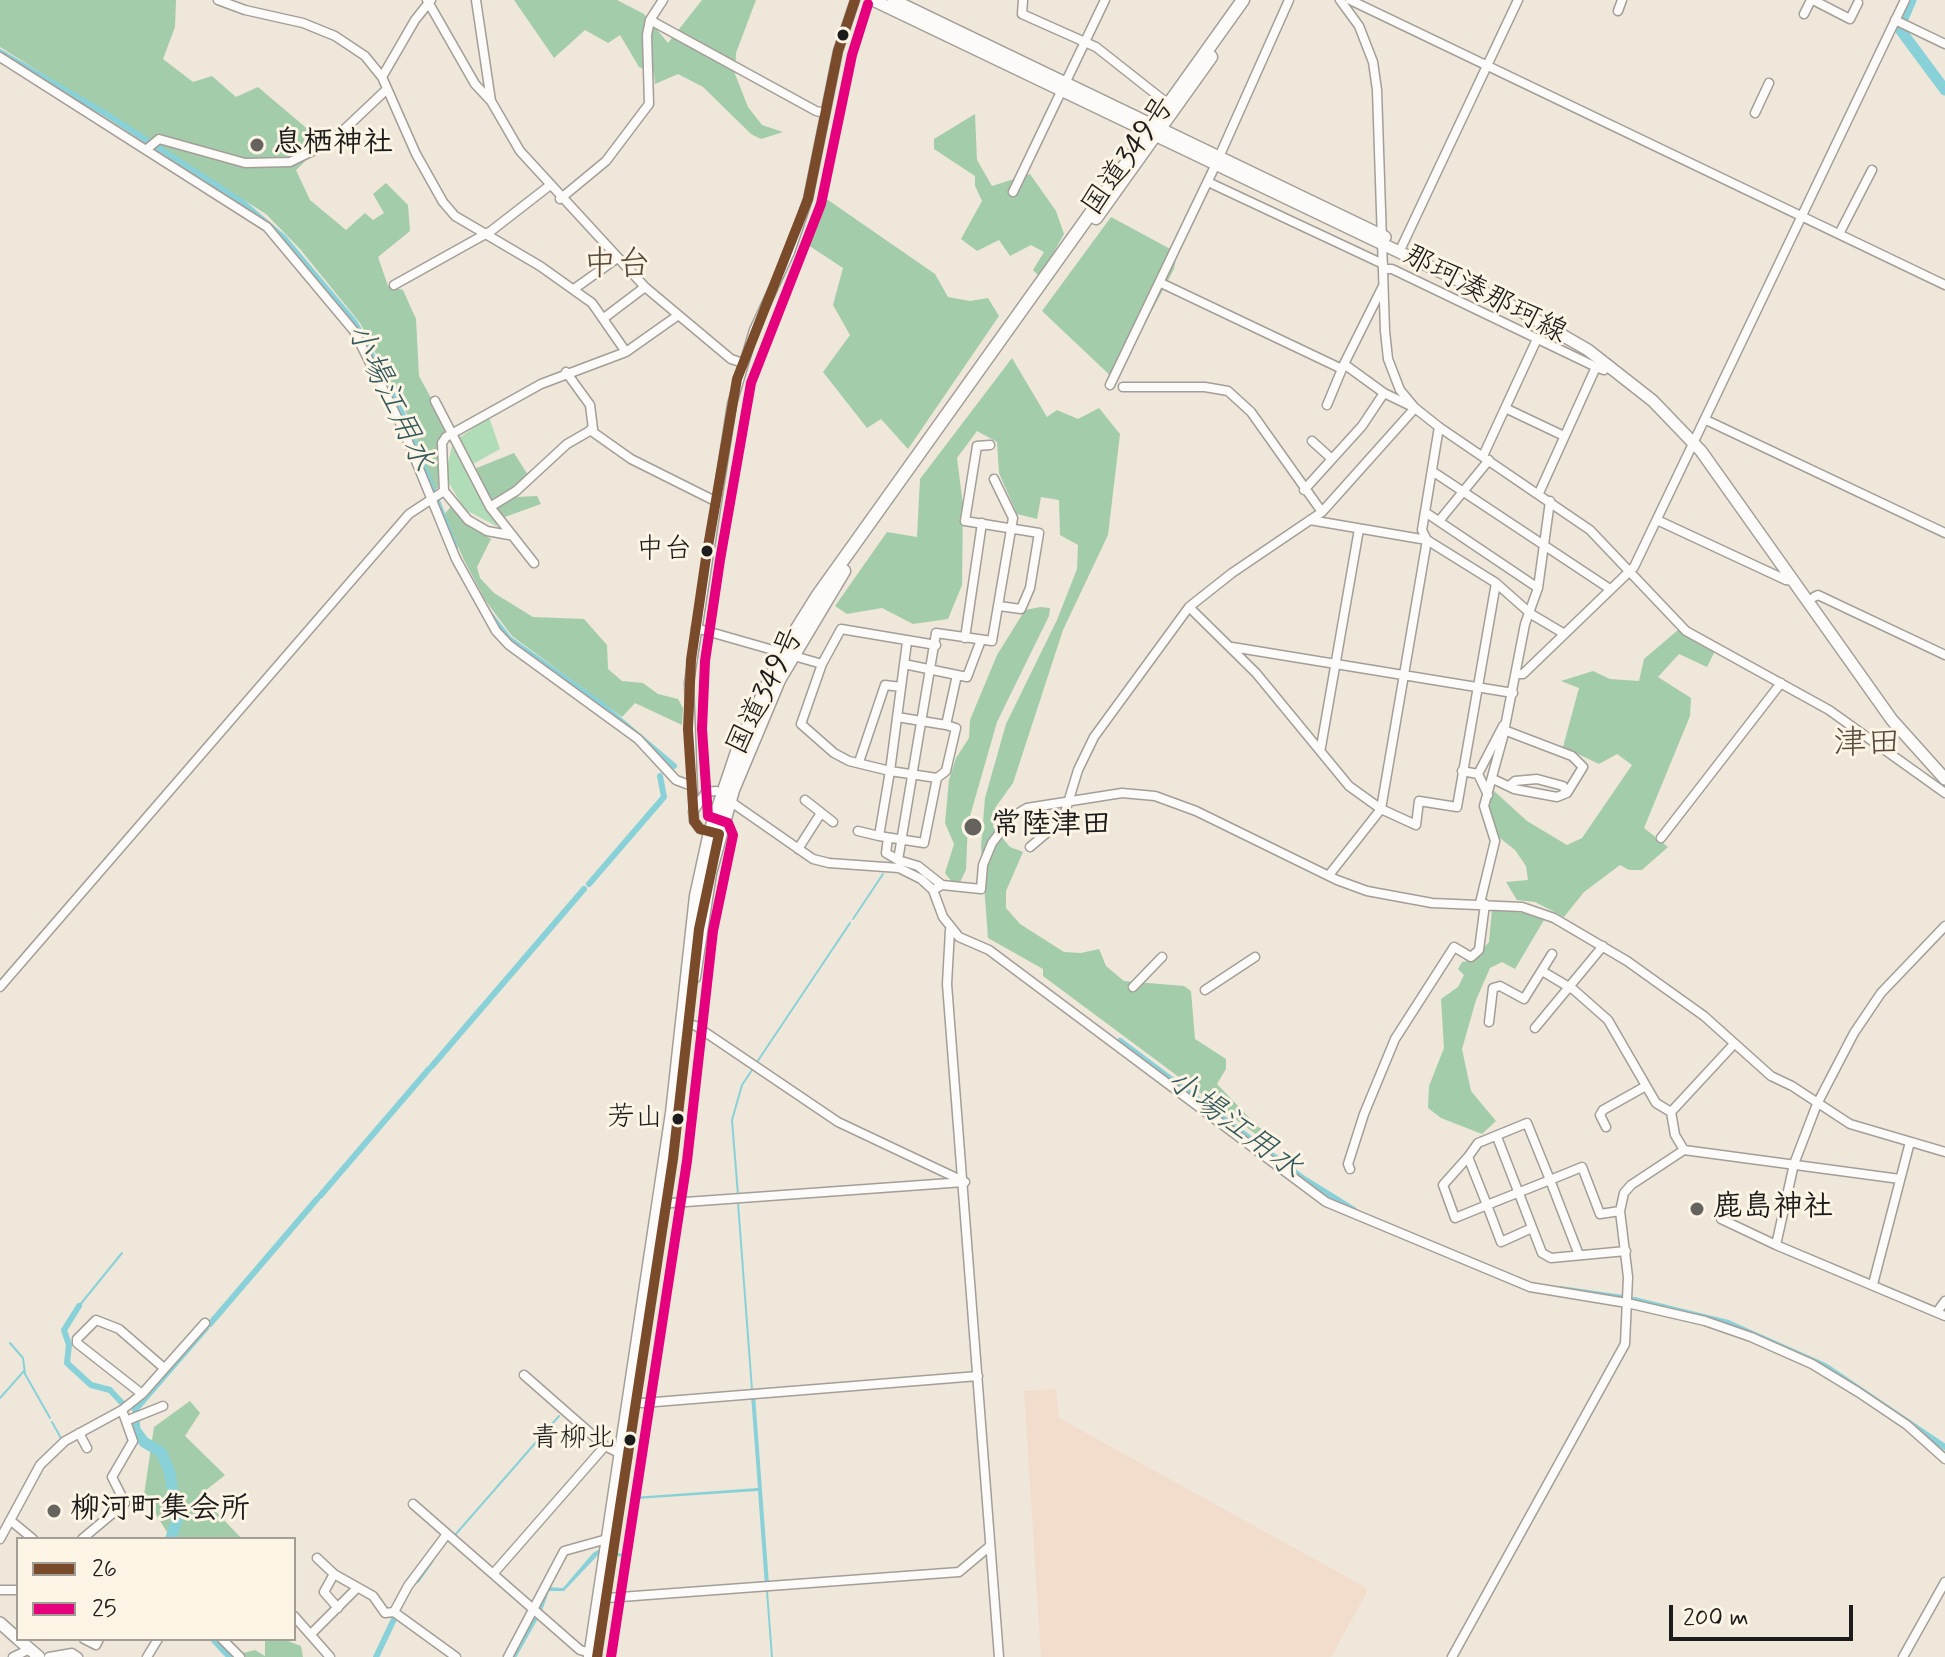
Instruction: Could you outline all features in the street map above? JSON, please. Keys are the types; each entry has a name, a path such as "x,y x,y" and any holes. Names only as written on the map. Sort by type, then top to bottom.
{"highway":[{"name":"国道349号","path":"1153,130 1167,103 1243,0"},
{"name":"国道349号","path":"594,1656 607,1598 624,1456 662,1204 686,1022 696,896 739,746 818,595 1153,130 1251,0"},
{"name":"国道349号","path":"594,1656 607,1539 624,1456"}],"main road":[{"name":"那珂湊那珂線","path":"873,0 979,45"},
{"name":"那珂湊那珂線","path":"893,0 1004,58 1382,240 1545,323 1696,440 1892,720 1940,769"},
{"name":"那珂湊那珂線","path":"1382,240 1402,246 1580,336 1645,385 1696,440 1945,779"},
{"path":"0,1623 16,1637"}],"street":[{"path":"218,0 245,10 303,23 335,36 365,56 382,77 443,202 463,222 485,232 592,303 626,352"},
{"path":"476,0 491,101"},
{"path":"560,199 606,161 649,104 647,35 650,20 663,0"},
{"path":"714,833 696,825 693,812 689,693 715,501 732,404 743,363 800,228 838,51 855,0"},
{"path":"1023,0 1022,14 1084,41 1167,103"},
{"path":"1013,192 1105,0"},
{"path":"1110,385 1208,182 1289,0"},
{"path":"1340,0 1359,26 1373,62 1388,359 1400,390 1415,408 1439,427 1590,530 1686,631 1829,710 1945,793"},
{"path":"1350,0 1945,285"},
{"path":"1402,246 1518,0"},
{"path":"1618,11 1622,0"},
{"path":"1804,14 1812,0 1850,19 1858,3"},
{"path":"1516,674 1523,674 1630,571 1706,420 1905,0"},
{"path":"382,77 429,1 475,84 491,101 520,151 560,199 616,259 677,316 731,359 743,363"},
{"path":"650,20 816,111 825,113"},
{"path":"1895,20 1945,44"},
{"path":"0,57 150,146 254,216 339,309 437,495 456,559 496,631 509,645 638,739 676,780 692,786"},
{"path":"1755,113 1769,83"},
{"path":"150,146 159,139 245,163 290,162 331,142 387,89"},
{"path":"1839,234 1872,170"},
{"path":"1208,182 1537,339 1602,366 1564,436 1539,493"},
{"path":"394,285 485,232 549,186"},
{"path":"574,289 616,259"},
{"path":"1161,283 1343,367 1415,408"},
{"path":"1327,405 1384,285"},
{"path":"604,318 645,287"},
{"path":"437,495 442,443 453,434 566,372 626,352 677,316"},
{"path":"1439,521 1486,458 1537,339"},
{"path":"490,507 516,491 567,444 593,429 593,410 566,372"},
{"path":"1123,387 1205,387 1228,391 1251,412 1322,512"},
{"path":"1304,490 1384,393"},
{"path":"435,401 490,507 534,563"},
{"path":"1030,847 1063,819 1094,737 1189,607 1241,566 1322,512 1415,408"},
{"path":"1505,408 1564,436"},
{"path":"1706,420 1945,533"},
{"path":"1329,875 1381,809 1427,540 1422,530 1439,427"},
{"path":"590,430 631,459 715,501"},
{"path":"1312,441 1332,459"},
{"path":"990,445 977,446 965,521 1039,533 1032,574 1021,609 999,606"},
{"path":"1432,471 1610,589"},
{"path":"898,860 936,633 992,641 1013,518 994,479"},
{"path":"437,495 487,531 509,535"},
{"path":"0,987 409,514 437,495"},
{"path":"1350,1169 1348,1164 1364,1114 1395,1039 1454,947 1471,957 1479,950 1482,903 1495,841 1484,806 1513,693 1525,624 1538,588 1550,501"},
{"path":"1425,512 1538,588"},
{"path":"1310,520 1427,540 1496,583 1531,614 1563,633"},
{"path":"1657,520 1794,581"},
{"path":"965,638 982,523"},
{"path":"1321,747 1359,529"},
{"path":"1189,607 1231,646 1321,747 1349,786 1381,809 1416,825 1419,801 1457,807 1496,583"},
{"path":"1814,597 1818,595 1945,655"},
{"path":"696,628 822,664"},
{"path":"936,645 841,629 822,664 801,724 834,753 890,771 937,778"},
{"path":"904,664 967,677 981,640"},
{"path":"907,642 890,771 884,837 886,853 918,866 942,885 981,889 987,853 1012,817 1027,808 1128,793 1155,796 1196,811 1367,891 1432,903 1482,903 1535,910 1603,946 1704,1016 1771,1076 1850,1124 1945,1152"},
{"path":"1231,646 1513,693"},
{"path":"946,725 957,675"},
{"path":"1661,838 1781,683"},
{"path":"859,762 885,685 901,687"},
{"path":"858,831 924,843 937,778 946,771 956,728 897,717"},
{"path":"1478,774 1505,726"},
{"path":"1493,779 1509,786 1557,797 1567,793 1583,767 1572,756 1505,726"},
{"path":"1928,781 1940,769"},
{"path":"1462,771 1478,774"},
{"path":"1478,774 1488,795"},
{"path":"1509,786 1515,781 1537,779 1563,786 1567,793"},
{"path":"693,812 706,792 716,791"},
{"path":"805,800 833,822"},
{"path":"734,804 829,863 899,868 933,890 950,930 947,984 965,1182 999,1657"},
{"path":"800,846 821,813"},
{"path":"933,890 942,885"},
{"path":"1776,1245 1794,1164 1817,1104 1854,1033 1881,993 1945,926"},
{"path":"950,930 967,942 989,950 1326,1202 1530,1287 1627,1303 1726,1327 1786,1351 1858,1392 1907,1425 1945,1459"},
{"path":"1535,1028 1603,946"},
{"path":"1489,1022 1493,988 1500,986 1524,999 1552,954"},
{"path":"1133,987 1162,957"},
{"path":"1205,990 1255,957"},
{"path":"1542,971 1608,1020 1656,1103 1671,1112 1675,1135 1684,1150"},
{"path":"686,1022 838,1122 953,1179 965,1182"},
{"path":"1671,1112 1734,1044"},
{"path":"1606,1127 1600,1115 1603,1110 1646,1086"},
{"path":"1579,1255 1550,1180 1527,1123 1478,1143 1443,1185 1455,1218 1519,1193 1550,1180 1582,1167 1600,1214 1620,1211"},
{"path":"1497,1137 1542,1253 1551,1258 1626,1251"},
{"path":"1873,1284 1910,1142"},
{"path":"1452,1657 1625,1344 1626,1251 1620,1211 1624,1193 1631,1185 1684,1150 1900,1179"},
{"path":"1468,1157 1501,1242 1532,1228"},
{"path":"662,1204 953,1179"},
{"path":"1721,1219 1941,1314 1945,1301"},
{"path":"142,1394 77,1343 77,1339 96,1320 119,1329 164,1368"},
{"path":"0,1539 40,1465 79,1433 122,1410 142,1394 205,1323"},
{"path":"524,1375 605,1446 624,1456"},
{"path":"632,1401 978,1376"},
{"path":"128,1420 163,1406"},
{"path":"84,1537 125,1503 112,1477 133,1441 122,1410"},
{"path":"79,1433 87,1448"},
{"path":"493,1574 605,1446"},
{"path":"413,1504 580,1650 594,1656"},
{"path":"10,1520 31,1537"},
{"path":"394,1612 408,1586 447,1534"},
{"path":"508,1657 564,1551 607,1539"},
{"path":"607,1598 959,1572 990,1546"},
{"path":"317,1558 334,1574 373,1596 385,1613 394,1612 456,1657"},
{"path":"334,1574 324,1592 338,1608"},
{"path":"1903,1657 1945,1582"},
{"path":"311,1634 357,1588"},
{"path":"296,1618 330,1657"},
{"path":"224,1641 240,1657"},
{"path":"13,1657 35,1653"},
{"path":"49,1657 75,1655"}],"shaded area":[{"path":"1056,1389 1059,1418 1365,1587 1367,1592 1331,1657 1041,1657 1024,1391"}],"green space":[{"path":"0,0 176,0 175,27 163,59 193,82 212,76 236,97 258,87 324,143 296,170 310,200 346,230 365,213 373,220 384,213 373,194 386,183 408,205 410,231 378,257 388,286 403,290 416,319 419,376 448,429 439,442 438,488 434,490 409,418 360,323 300,249 266,214 0,47"},
{"path":"514,0 617,0 644,14 668,43 702,0 756,0 736,53 735,74 748,107 762,125 783,132 761,139 751,134 703,87 678,74 655,84 654,73 639,67 620,35 608,43 585,30 554,58"},
{"path":"975,114 977,160 992,186 1030,174 1056,211 1064,234 1040,277 1033,270 1044,252 1031,245 1010,256 999,240 977,251 961,239 982,201 975,186 975,176 934,149 934,139"},
{"path":"828,200 935,274 948,297 970,301 988,298 999,316 908,449 881,419 867,428 823,372 850,335 833,305 843,268 808,245 816,201"},
{"path":"1111,217 1174,251 1176,259 1174,269 1115,380 1042,311"},
{"path":"1012,358 1047,417 1057,410 1078,419 1099,408 1120,434 1108,535 1063,630 1013,783 995,808 993,827 1010,847 1023,852 1006,891 1006,908 1020,924 1064,952 1081,953 1099,949 1106,966 1124,981 1184,986 1191,991 1195,1039 1226,1059 1226,1069 1217,1084 1258,1127 1273,1135 1273,1147 1043,976 1043,969 988,938 981,846 985,798 1006,724 1057,620 1077,569 1078,545 1060,535 1059,500 1041,497 1037,519 1017,514 999,473 997,442 977,431 957,458 963,505 962,585 948,619 913,624 882,608 847,614 835,606 887,532 917,537 920,479"},
{"path":"489,417 500,449 466,468 498,527 464,509 445,476 453,442"},
{"path":"514,453 528,475 517,497 537,496 541,504 502,518 489,501 474,469"},
{"path":"452,505 467,523 491,539 477,567 480,578 494,593 533,617 584,619 607,645 608,669 622,681 643,683 658,694 678,699 683,708 682,725 635,703 622,717 512,636 485,600 464,560 444,515"},
{"path":"1050,608 1049,616 997,722 968,823 966,870 960,882 952,882 945,873 954,844 945,823 949,780 956,758 969,738 970,720 997,655 1025,610"},
{"path":"1678,630 1715,651 1707,667 1679,654 1658,677 1691,698 1690,716 1644,828 1668,847 1642,870 1629,870 1620,865 1584,892 1564,917 1535,902 1517,900 1506,882 1528,880 1526,866 1515,850 1496,835 1488,805 1492,789 1527,821 1567,845 1582,838 1632,765 1617,754 1599,764 1563,747 1579,688 1561,681 1593,671 1610,679 1639,681 1644,659"},
{"path":"1492,909 1532,914 1544,920 1515,969 1502,962 1490,968 1476,1000 1462,1049 1471,1091 1496,1121 1482,1134 1441,1118 1428,1108 1429,1086 1444,1048 1441,999 1458,987 1464,975 1458,969 1462,962 1473,960 1489,942"},
{"path":"190,1401 200,1413 185,1436 225,1475 200,1495 240,1537 166,1537 167,1532 144,1495 154,1427"},
{"path":"265,1641 288,1641 301,1646 303,1657 243,1657 239,1654 255,1650 265,1656"}],"water":[{"path":"751,1395 755,1395 769,1585 765,1586 758,1491 636,1499 626,1557 599,1554 564,1591 549,1591 542,1611 537,1609 547,1587 563,1588 593,1553 598,1550 624,1554 633,1497 758,1488"}],"waterway":[{"path":"1911,0 1899,28 1945,90"},
{"name":"小場江用水","path":"0,52 106,114 242,202 283,237 355,323 406,421 455,547"},
{"name":"小場江用水","path":"492,617 509,639 602,705 674,766"},
{"path":"589,884 664,797 660,776"},
{"path":"853,919 883,874"},
{"path":"432,1066 584,889"},
{"path":"757,1062 850,923"},
{"name":"小場江用水","path":"1120,1041 1301,1177 1354,1210"},
{"path":"320,1196 429,1069"},
{"path":"738,1195 732,1120 742,1085 752,1070"},
{"path":"210,1324 317,1199"},
{"path":"738,1203 752,1390"},
{"path":"79,1306 122,1253"},
{"name":"小場江用水","path":"1560,1289 1623,1298"},
{"name":"小場江用水","path":"1634,1300 1728,1323 1825,1366"},
{"path":"79,1306 64,1330 69,1345 67,1363 91,1385 110,1390 123,1404"},
{"path":"135,1410 206,1328"},
{"path":"10,1343 23,1358 25,1374 50,1418"},
{"name":"小場江用水","path":"1828,1368 1945,1447"},
{"path":"0,1398 24,1371"},
{"path":"455,1535 559,1416"},
{"path":"134,1418 135,1430 144,1442 161,1452 170,1473 177,1520 172,1537"},
{"path":"52,1422 62,1440"},
{"path":"417,1580 431,1560"},
{"path":"767,1591 772,1657"},
{"path":"513,1657 537,1614"},
{"path":"376,1657 396,1615"},
{"path":"218,1641 233,1657"}],"transit line":[{"name":"26","path":"597,1657 673,1159 699,929 719,834 700,829 694,821 688,729 691,660 706,558 737,379 808,199 838,51 855,0"},
{"name":"25","path":"611,1657 687,1161 713,931 733,835 728,823 708,816 702,729 705,661 720,560 751,383 821,204 852,55 868,4"}],"place":[{"name":"息栖神社","path":"257,145"},
{"name":"中台","path":"707,551"},
{"name":"常陸津田","path":"973,827"},
{"name":"芳山","path":"678,1119"},
{"name":"鹿島神社","path":"1697,1209"},
{"name":"青柳北","path":"630,1440"},
{"name":"柳河町集会所","path":"54,1511"}],"district":[{"name":"中台","path":"617,267"},
{"name":"津田","path":"1867,746"}]}
